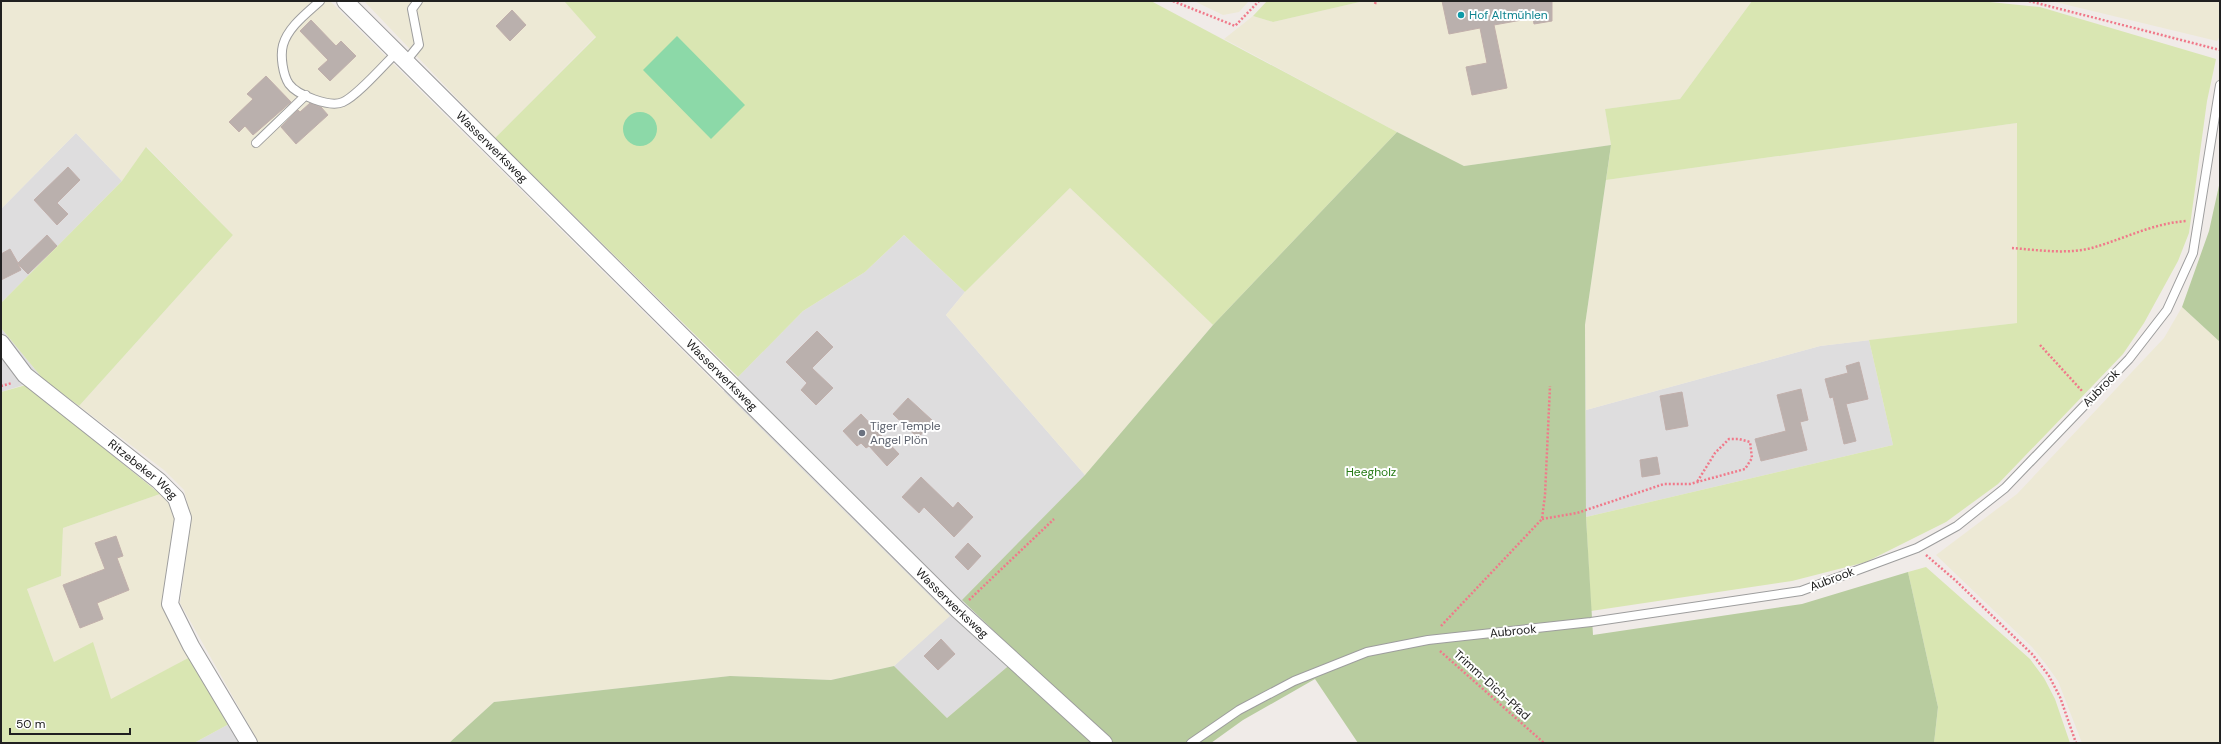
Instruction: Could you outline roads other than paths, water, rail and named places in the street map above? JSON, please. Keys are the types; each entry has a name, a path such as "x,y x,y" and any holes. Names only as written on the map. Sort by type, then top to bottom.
{"street":[{"name":"Wasserwerksweg","path":"345,1 958,610 1104,743"},
{"name":"Ritzebeker Weg","path":"1,343 25,375 159,481 176,498 183,518 170,604 191,646 249,743"}],"lane":[{"path":"320,1 288,33 282,46 282,62 290,84 306,95 323,103 342,103 401,57 419,45 412,9 418,1"},
{"name":"Aubrook","path":"1190,743 1239,710 1294,680 1367,652 1428,640 1591,622 1801,591 1916,548 1957,526 2005,488 2129,359 2167,310 2193,253 2200,221 2216,98 2220,85"},
{"path":"256,143 306,95"}],"place":[{"name":"Hof Altmühlen","path":"1461,15"},
{"name":"Tiger Temple Angel Plön","path":"862,433"}],"park label":[{"name":"Heegholz","path":"1371,472"}]}
